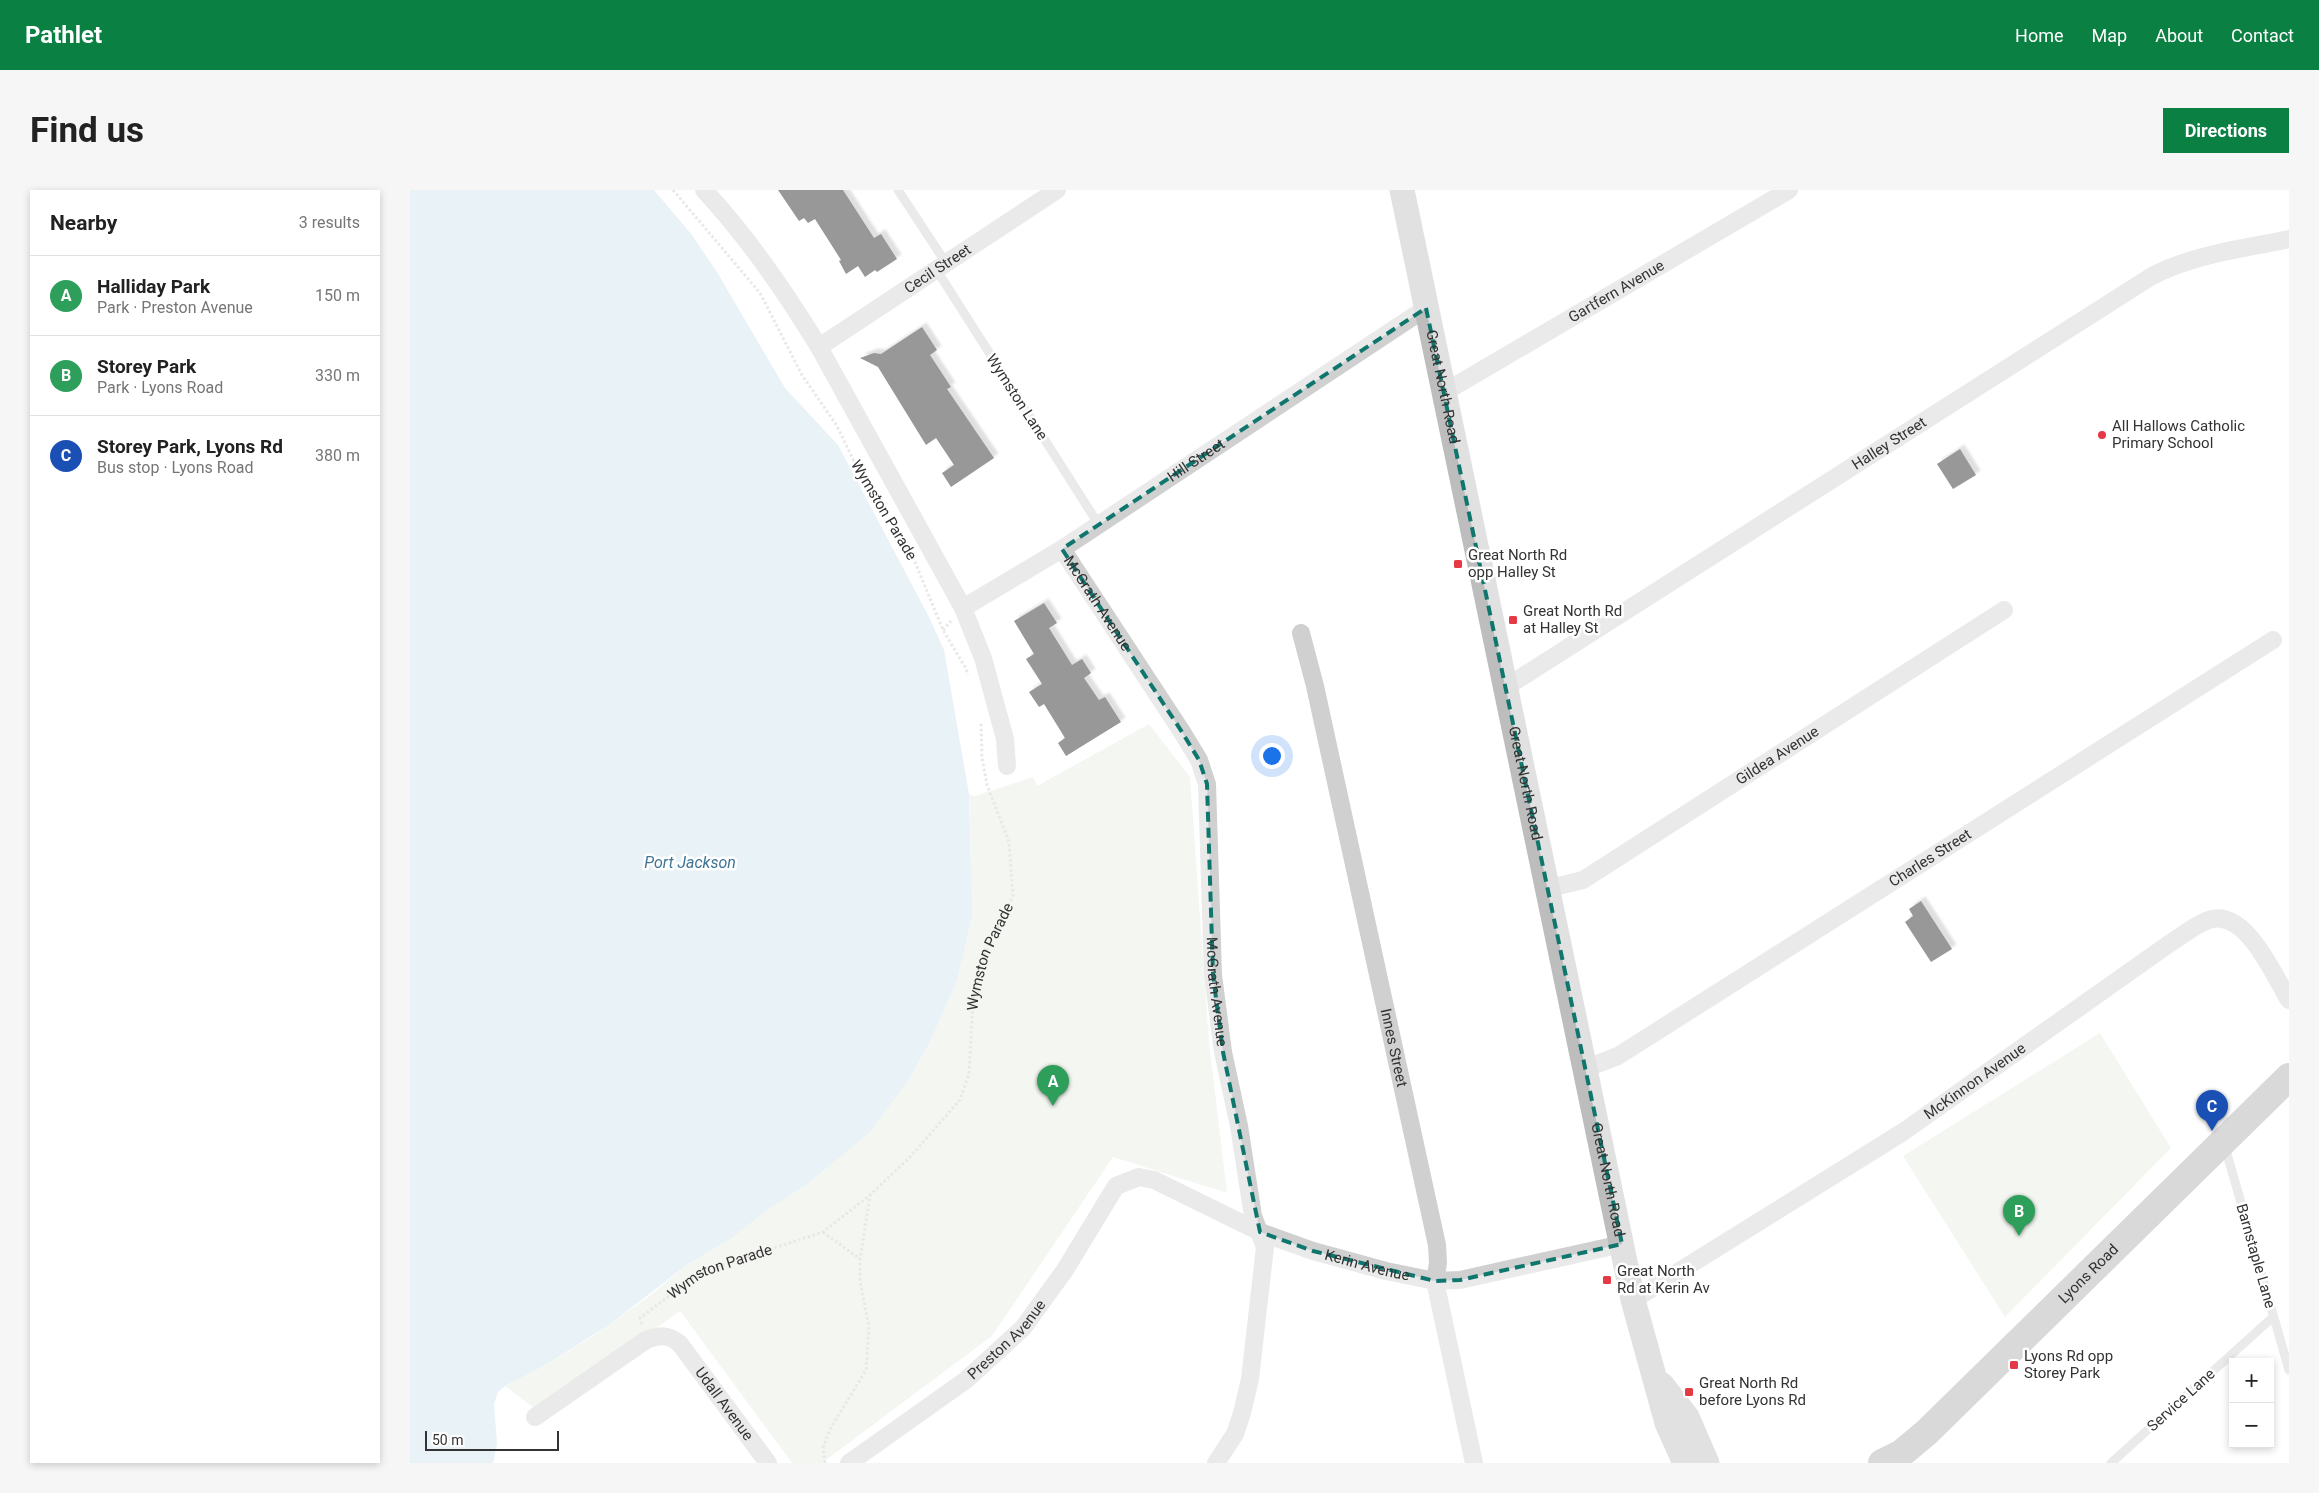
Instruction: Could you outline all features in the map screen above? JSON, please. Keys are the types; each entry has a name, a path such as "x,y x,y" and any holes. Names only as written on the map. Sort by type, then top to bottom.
{"main road":[{"name":"Great North Road","path":"1402,190 1506,687 1546,889 1641,1336 1667,1423 1685,1463"},
{"name":"Lyons Road","path":"1895,1460 1927,1432 2289,1077"},
{"name":"Great North Road","path":"1654,1375 1686,1418 1707,1463"}],"street":[{"name":"Wymston Parade","path":"704,190 721,208 785,295 819,347 963,608 984,658 1005,739 1007,766"},
{"name":"Cecil Street","path":"819,347 1057,190"},
{"name":"Gartfern Avenue","path":"1443,393 1790,190"},
{"name":"Halley Street","path":"1506,687 2152,276 2179,264 2200,258 2289,239"},
{"name":"Hill Street","path":"963,608 1062,549 1426,308"},
{"name":"McGrath Avenue","path":"1062,549 1182,732 1199,760 1207,784 1213,975 1223,1052 1239,1126 1254,1216 1265,1247 1250,1379 1242,1413 1234,1434 1216,1463"},
{"name":"Gildea Avenue","path":"1546,889 1583,880 2004,610"},
{"name":"Innes Street","path":"1301,633 1315,686 1437,1245 1438,1263 1435,1281 1474,1463"},
{"name":"Charles Street","path":"1584,1069 1618,1056 2273,640"},
{"name":"McKinnon Avenue","path":"1633,1300 1903,1132 2166,946 2207,921 2220,918 2238,924 2251,938 2289,1000"},
{"name":"Kerin Avenue","path":"1126,1181 1139,1177 1154,1180 1260,1232 1313,1251 1386,1271 1435,1281 1460,1280 1622,1244"},
{"name":"Preston Avenue","path":"849,1463 966,1380 1023,1328 1065,1270 1110,1194 1116,1186 1126,1181"},
{"name":"Udall Avenue","path":"646,1340 662,1335 671,1337 680,1344 768,1463"},
{"path":"535,1417 646,1340"}],"lane":[{"name":"Wymston Lane","path":"898,190 941,266 1099,525"},
{"name":"Barnstaple Lane","path":"2223,1142 2289,1370"},
{"name":"Service Lane","path":"2111,1463 2274,1317"}],"path":[{"name":"Wymston Parade","path":"673,190 760,293 802,375 837,426 866,486 911,551 943,630 965,667 970,684"},
{"name":"Wymston Parade","path":"646,1340 640,1318 701,1272 823,1232 870,1195 910,1156 960,1100 969,1074 973,1000 984,955 1013,896 1009,842 987,785 982,758 981,718"},
{"path":"825,1463 823,1448 830,1429 866,1370 869,1327 860,1281 860,1259 870,1195"},
{"path":"823,1232 860,1259"}],"highlighted area":[{"path":"1426,308 1622,1244 1460,1280 1435,1281 1313,1251 1260,1232 1223,1052 1213,975 1207,784 1199,760 1182,732 1062,549"}],"shaded area":[{"path":"1149,724 1190,777 1209,1042 1227,1193 1113,1157 992,1336 822,1463 792,1463 680,1311 539,1412 505,1386 542,1367 593,1336 647,1298 688,1264 732,1238 909,1079 931,1040 957,980 971,854 969,794 975,796 1033,777 1037,786"},
{"path":"2100,1033 2171,1148 2005,1317 1903,1156"}],"water":[{"name":"Port Jackson","path":"410,190 654,190 692,235 717,272 785,388 838,445 929,617 944,650 969,794 972,915 957,980 931,1040 909,1079 869,1133 807,1184 764,1212 732,1238 688,1264 609,1325 542,1367 505,1386 498,1392 494,1404 497,1444 493,1463 410,1463"}],"building":[{"path":"778,190 843,190 874,238 881,234 897,259 877,272 875,270 865,277 858,266 846,274 839,261 841,260 815,219 808,223 804,218 799,221"},
{"path":"922,327 937,350 930,355 951,387 947,389 994,458 951,487 942,473 954,465 936,438 926,445 878,367 860,358 874,353 881,354"},
{"path":"1960,449 1976,475 1953,489 1937,464"},
{"path":"1044,603 1057,623 1049,628 1072,665 1082,659 1091,673 1084,678 1099,700 1105,697 1121,722 1066,756 1058,743 1065,738 1044,704 1039,707 1029,692 1042,684 1026,659 1034,654 1014,621"},
{"path":"1921,901 1952,949 1931,962 1905,922 1913,916 1909,909"}],"place":[{"name":"All Hallows Catholic Primary School","path":"2102,435"},
{"name":"Great North Rd opp Halley St","path":"1458,564"},
{"name":"Great North Rd at Halley St","path":"1513,620"},
{"name":"Halliday Park","path":"1053,1106"},
{"name":"Storey Park, Lyons Rd","path":"2212,1131"},
{"name":"Storey Park","path":"2019,1236"},
{"name":"Great North Rd at Kerin Av","path":"1607,1280"},
{"name":"Lyons Rd opp Storey Park","path":"2014,1365"},
{"name":"Great North Rd before Lyons Rd","path":"1689,1392"}]}
